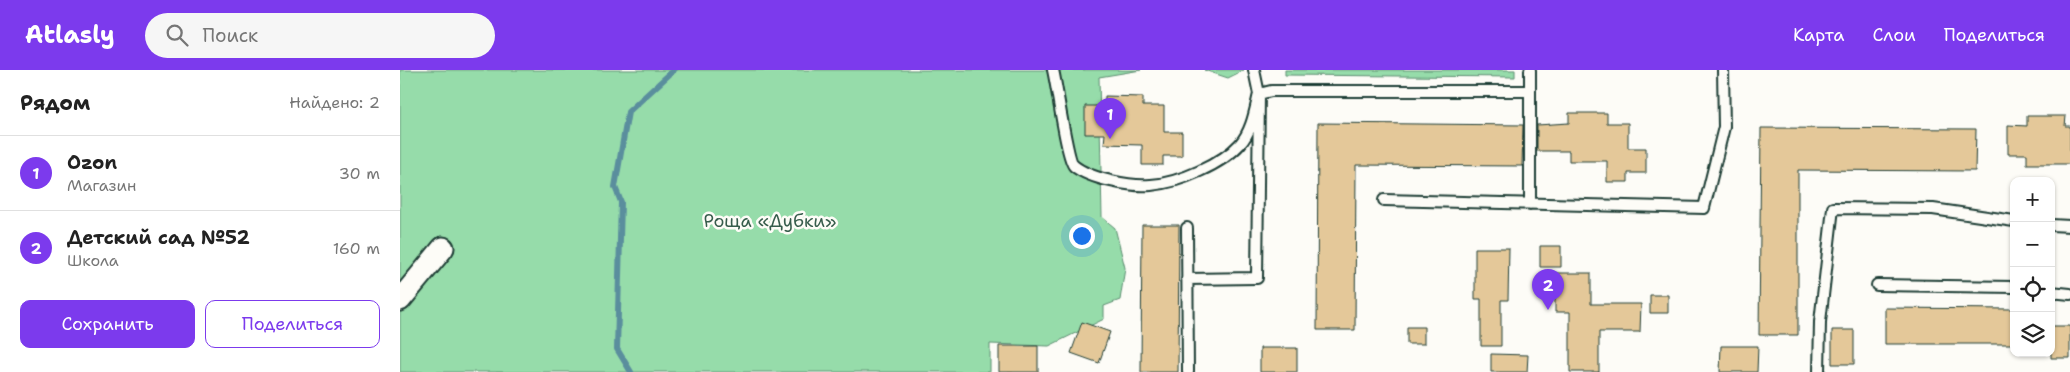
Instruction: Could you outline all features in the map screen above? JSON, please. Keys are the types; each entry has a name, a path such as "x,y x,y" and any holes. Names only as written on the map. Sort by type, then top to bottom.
{"street":[{"path":"400,300 444,248"}],"lane":[{"path":"1053,70 1061,104 1066,150 1073,166 1091,175 1111,181 1151,186 1193,174 1211,165 1241,143 1251,124 1259,94"},
{"path":"1187,279 1257,278 1259,94 1254,70"},
{"path":"1530,70 1530,204"},
{"path":"1384,200 1704,208 1724,128 1723,70"},
{"path":"1259,94 1271,91 1530,91"},
{"path":"1819,372 1820,322 1832,208 1934,209 2010,220"},
{"path":"2055,225 2070,226"},
{"path":"1187,228 1188,372"},
{"path":"1877,286 2010,287"},
{"path":"2055,292 2070,294"}],"green space":[{"name":"Роща «Дубки»","path":"400,70 1141,70 1099,77 1102,217 1115,228 1125,268 1120,300 1104,306 1104,319 1049,346 990,344 990,372 400,372"},
{"path":"1204,70 1244,70 1228,78"},
{"path":"1285,70 1515,70 1515,77 1285,75"}],"building":[{"path":"1105,96 1143,97 1143,106 1164,106 1164,132 1182,132 1182,156 1163,156 1163,165 1142,165 1142,145 1104,144 1105,134 1085,134 1085,106 1105,106"},
{"path":"1569,113 1607,113 1607,123 1628,123 1628,148 1646,148 1646,173 1628,173 1628,182 1607,182 1607,161 1569,161 1569,151 1537,151 1537,125 1569,123"},
{"path":"2027,116 2066,116 2065,126 2070,126 2070,164 2027,164 2027,154 2008,154 2008,125 2027,126"},
{"path":"1318,123 1523,125 1522,166 1356,165 1355,330 1317,330"},
{"path":"1761,128 1976,129 1975,171 1798,170 1798,335 1759,335"},
{"path":"1142,225 1179,225 1178,372 1141,372"},
{"path":"1540,246 1561,246 1561,267 1540,267"},
{"path":"1475,248 1509,248 1508,300 1501,300 1501,346 1481,346 1481,299 1475,299"},
{"path":"1555,273 1591,273 1591,304 1641,304 1640,332 1599,332 1599,372 1570,372 1570,312 1555,312"},
{"path":"1650,295 1668,295 1668,313 1650,313"},
{"path":"1885,308 2010,309 2010,344 1885,344"},
{"path":"1082,322 1110,332 1099,363 1071,353"},
{"path":"2055,326 2070,326 2070,358 2051,358 2055,357"},
{"path":"1407,327 1424,327 1424,344 1407,344"},
{"path":"1832,330 1854,330 1854,364 1832,364"},
{"path":"999,346 1038,346 1038,372 999,372"},
{"path":"1721,346 1758,346 1757,372 1720,372"},
{"path":"1260,348 1297,348 1297,372 1260,372"},
{"path":"1491,354 1528,355 1527,372 1491,372"}],"waterway":[{"path":"631,372 617,349 621,202 615,187 628,112 674,70"}],"place":[{"name":"Ozon","path":"1110,139"},
{"name":"Детский сад №52","path":"1548,310"}]}
